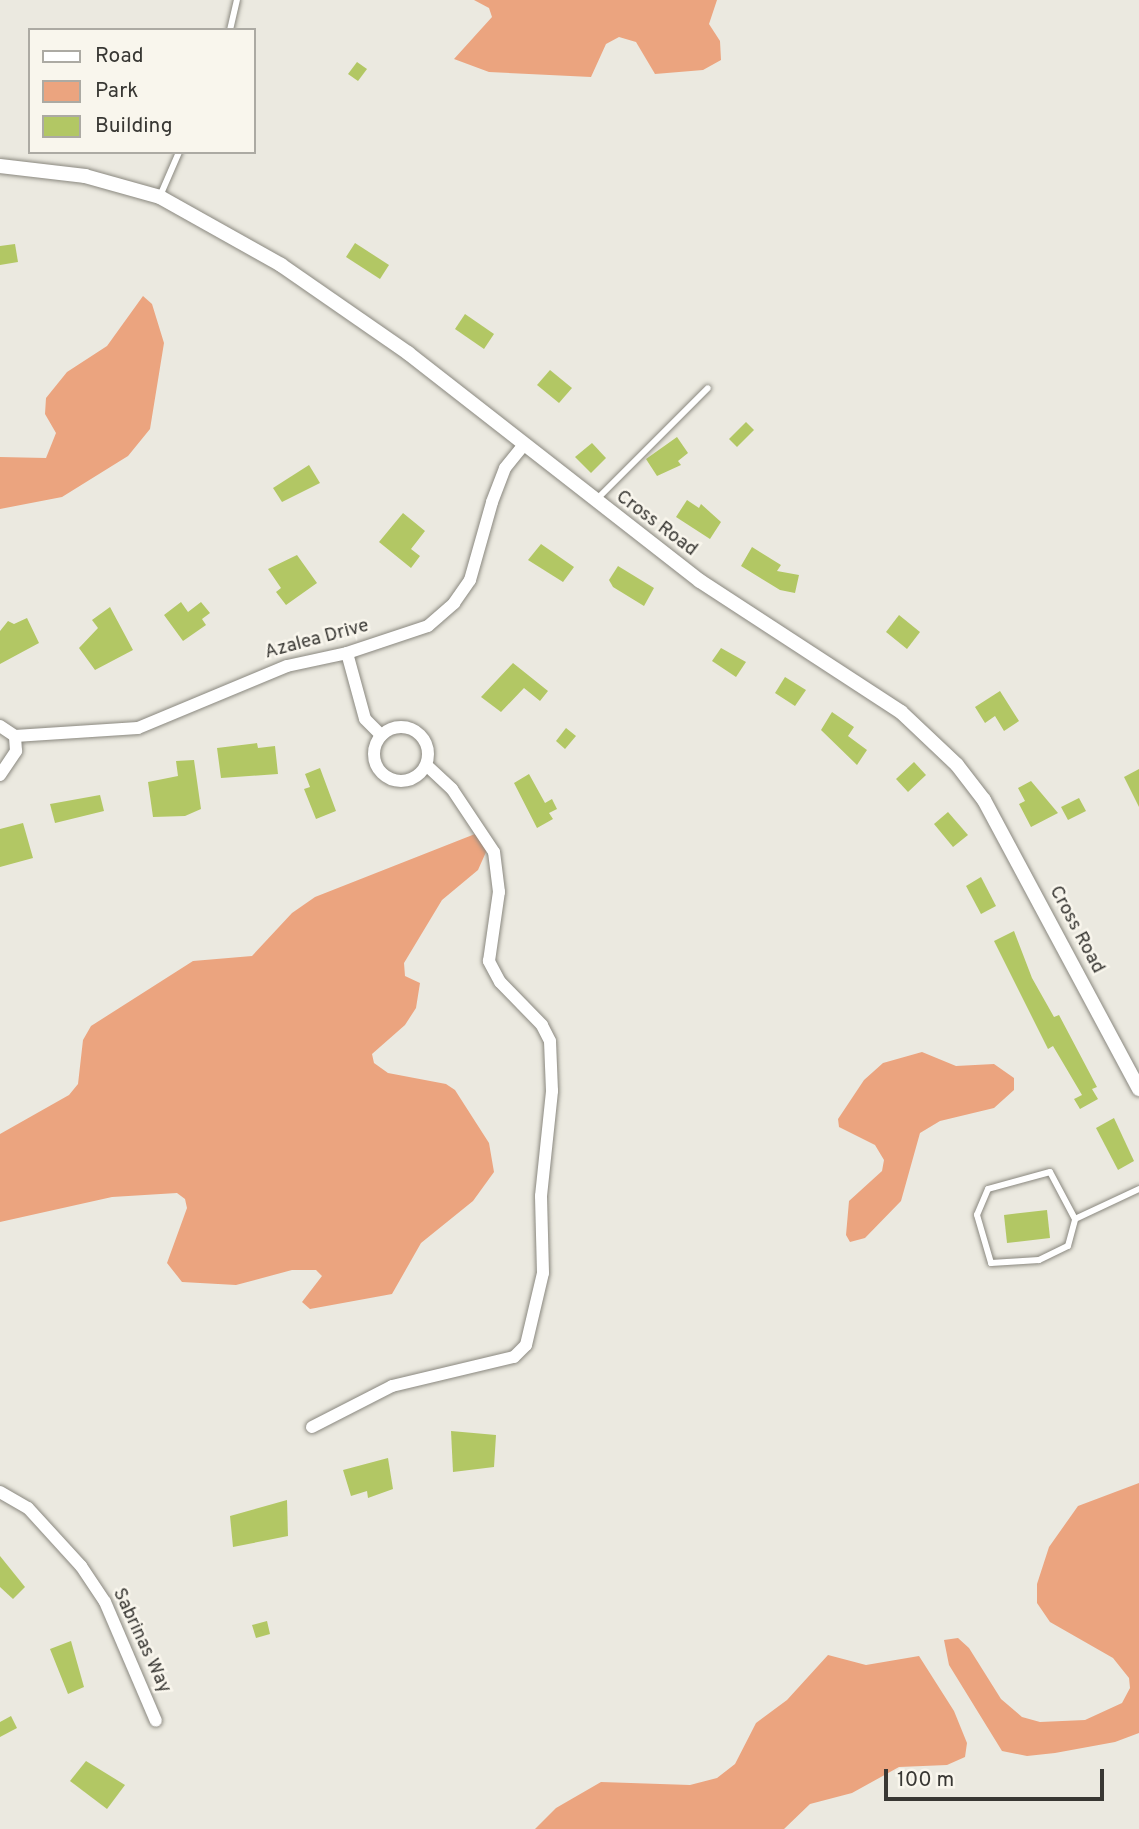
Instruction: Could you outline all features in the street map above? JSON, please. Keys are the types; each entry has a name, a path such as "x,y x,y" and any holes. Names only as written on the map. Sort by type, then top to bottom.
{"street":[{"name":"Cross Road","path":"0,166 85,176 160,197 281,265 408,354 700,581 901,712 957,765 1009,843 1139,1089"},
{"name":"Azalea Drive","path":"15,736 138,729 243,681 287,666 347,653 428,626 454,603 470,580 505,468 523,446"},
{"path":"347,653 365,719 382,735"},
{"path":"0,726 15,736 16,751 0,775"},
{"path":"396,727 413,729 428,748 426,765 414,779 386,777 374,752 382,735 396,727"},
{"path":"312,1427 392,1386 513,1357 526,1345 543,1273 541,1196 552,1091 550,1041 542,1025 500,982 489,961 499,892 495,852 452,789 426,765"},
{"name":"Sabrinas Way","path":"0,1492 27,1508 81,1566 104,1602 156,1721"}],"lane":[{"path":"230,28 237,0"},
{"path":"160,197 178,154"},
{"path":"595,501 708,388"},
{"path":"1050,1172 1075,1219 1068,1247 1039,1260 991,1263 977,1215 988,1189 1050,1172"},
{"path":"1075,1219 1139,1189"}],"green space":[{"path":"474,0 717,0 709,24 720,41 721,60 703,70 655,74 636,42 619,37 606,44 591,77 489,72 454,59 492,17 489,8"},
{"path":"143,296 152,304 164,343 150,429 128,456 62,497 0,509 0,457 46,458 56,433 45,414 46,398 67,372 107,346"},
{"path":"475,834 490,843 478,870 442,900 404,963 405,976 420,983 416,1008 405,1025 372,1054 374,1063 388,1073 446,1084 455,1090 489,1143 494,1172 473,1201 421,1243 392,1294 310,1309 302,1302 322,1276 316,1270 292,1270 236,1285 182,1282 167,1263 187,1208 185,1199 177,1193 112,1197 0,1222 0,1134 69,1095 78,1084 83,1040 91,1026 193,961 252,956 292,913 315,897"},
{"path":"922,1052 956,1066 994,1064 1014,1078 1014,1090 994,1108 940,1121 920,1133 901,1201 865,1238 850,1242 846,1235 849,1201 882,1171 884,1160 875,1145 839,1127 838,1119 864,1080 883,1063"},
{"path":"1139,1483 1139,1733 1115,1742 1055,1753 1027,1756 1002,1751 949,1665 944,1640 958,1638 969,1648 1001,1699 1022,1717 1040,1722 1085,1720 1122,1703 1130,1688 1129,1678 1113,1658 1050,1622 1037,1603 1037,1584 1049,1547 1078,1506"},
{"path":"828,1655 866,1665 919,1656 954,1711 967,1743 965,1757 947,1765 899,1767 852,1793 810,1804 784,1829 535,1829 556,1808 601,1782 690,1785 717,1778 735,1764 756,1723 787,1700"}],"building":[{"path":"357,62 367,69 358,81 348,74"},
{"path":"355,243 389,265 380,279 346,257"},
{"path":"15,244 18,262 0,265 0,246"},
{"path":"465,314 494,334 484,349 455,329"},
{"path":"550,370 572,388 559,403 537,385"},
{"path":"746,422 754,430 737,447 729,439"},
{"path":"677,437 688,453 678,461 681,465 657,476 646,459"},
{"path":"592,443 606,458 591,473 575,457"},
{"path":"309,465 320,483 282,502 273,488"},
{"path":"687,500 699,508 701,504 721,522 710,539 676,517"},
{"path":"403,513 425,531 411,549 420,556 411,568 379,542"},
{"path":"541,544 574,567 563,582 528,560"},
{"path":"752,547 781,565 777,571 799,575 795,593 780,590 741,566"},
{"path":"297,555 317,583 286,605 276,592 281,588 268,569"},
{"path":"618,566 654,588 644,606 613,587 609,580"},
{"path":"181,602 188,612 201,602 210,613 202,619 206,625 183,641 164,615"},
{"path":"110,607 133,650 95,670 79,648 98,628 92,620"},
{"path":"899,615 920,632 907,649 886,632"},
{"path":"27,618 39,643 0,664 0,631 8,621 14,624"},
{"path":"721,648 746,662 736,677 712,661"},
{"path":"513,663 548,691 540,701 524,688 501,712 481,697"},
{"path":"785,677 806,690 795,706 775,693"},
{"path":"1000,691 1019,721 1004,731 995,716 985,723 975,707"},
{"path":"832,712 854,727 848,736 867,750 857,765 821,730"},
{"path":"566,728 576,736 565,749 556,741"},
{"path":"257,743 258,748 275,746 278,774 221,778 217,748"},
{"path":"194,760 201,809 185,816 153,817 148,782 178,776 176,761"},
{"path":"914,762 926,775 908,792 896,779"},
{"path":"320,768 336,811 316,819 304,789 310,787 305,774"},
{"path":"1139,769 1139,807 1124,777"},
{"path":"529,774 545,803 552,799 557,809 549,813 553,819 537,828 514,783"},
{"path":"1031,781 1058,813 1031,827 1019,804 1025,801 1018,788"},
{"path":"100,795 104,811 55,823 50,804"},
{"path":"1079,798 1086,811 1068,820 1061,807"},
{"path":"948,812 968,835 953,847 934,824"},
{"path":"23,823 33,858 0,867 0,829"},
{"path":"981,877 996,906 981,914 966,886"},
{"path":"1014,931 1032,978 1054,1017 1059,1015 1097,1087 1092,1089 1098,1099 1080,1109 1074,1099 1082,1095 1053,1046 1048,1049 994,941"},
{"path":"1114,1118 1134,1161 1118,1170 1096,1128"},
{"path":"1047,1210 1050,1238 1007,1243 1004,1215"},
{"path":"451,1431 496,1435 494,1467 453,1472"},
{"path":"388,1458 393,1489 368,1498 367,1491 351,1496 343,1470"},
{"path":"287,1500 288,1536 233,1547 230,1516"},
{"path":"0,1556 25,1587 13,1599 0,1587"},
{"path":"267,1621 270,1634 256,1638 252,1625"},
{"path":"71,1641 84,1687 68,1694 50,1649"},
{"path":"11,1716 17,1728 0,1737 0,1722"},
{"path":"86,1761 125,1785 107,1809 70,1781"}]}
